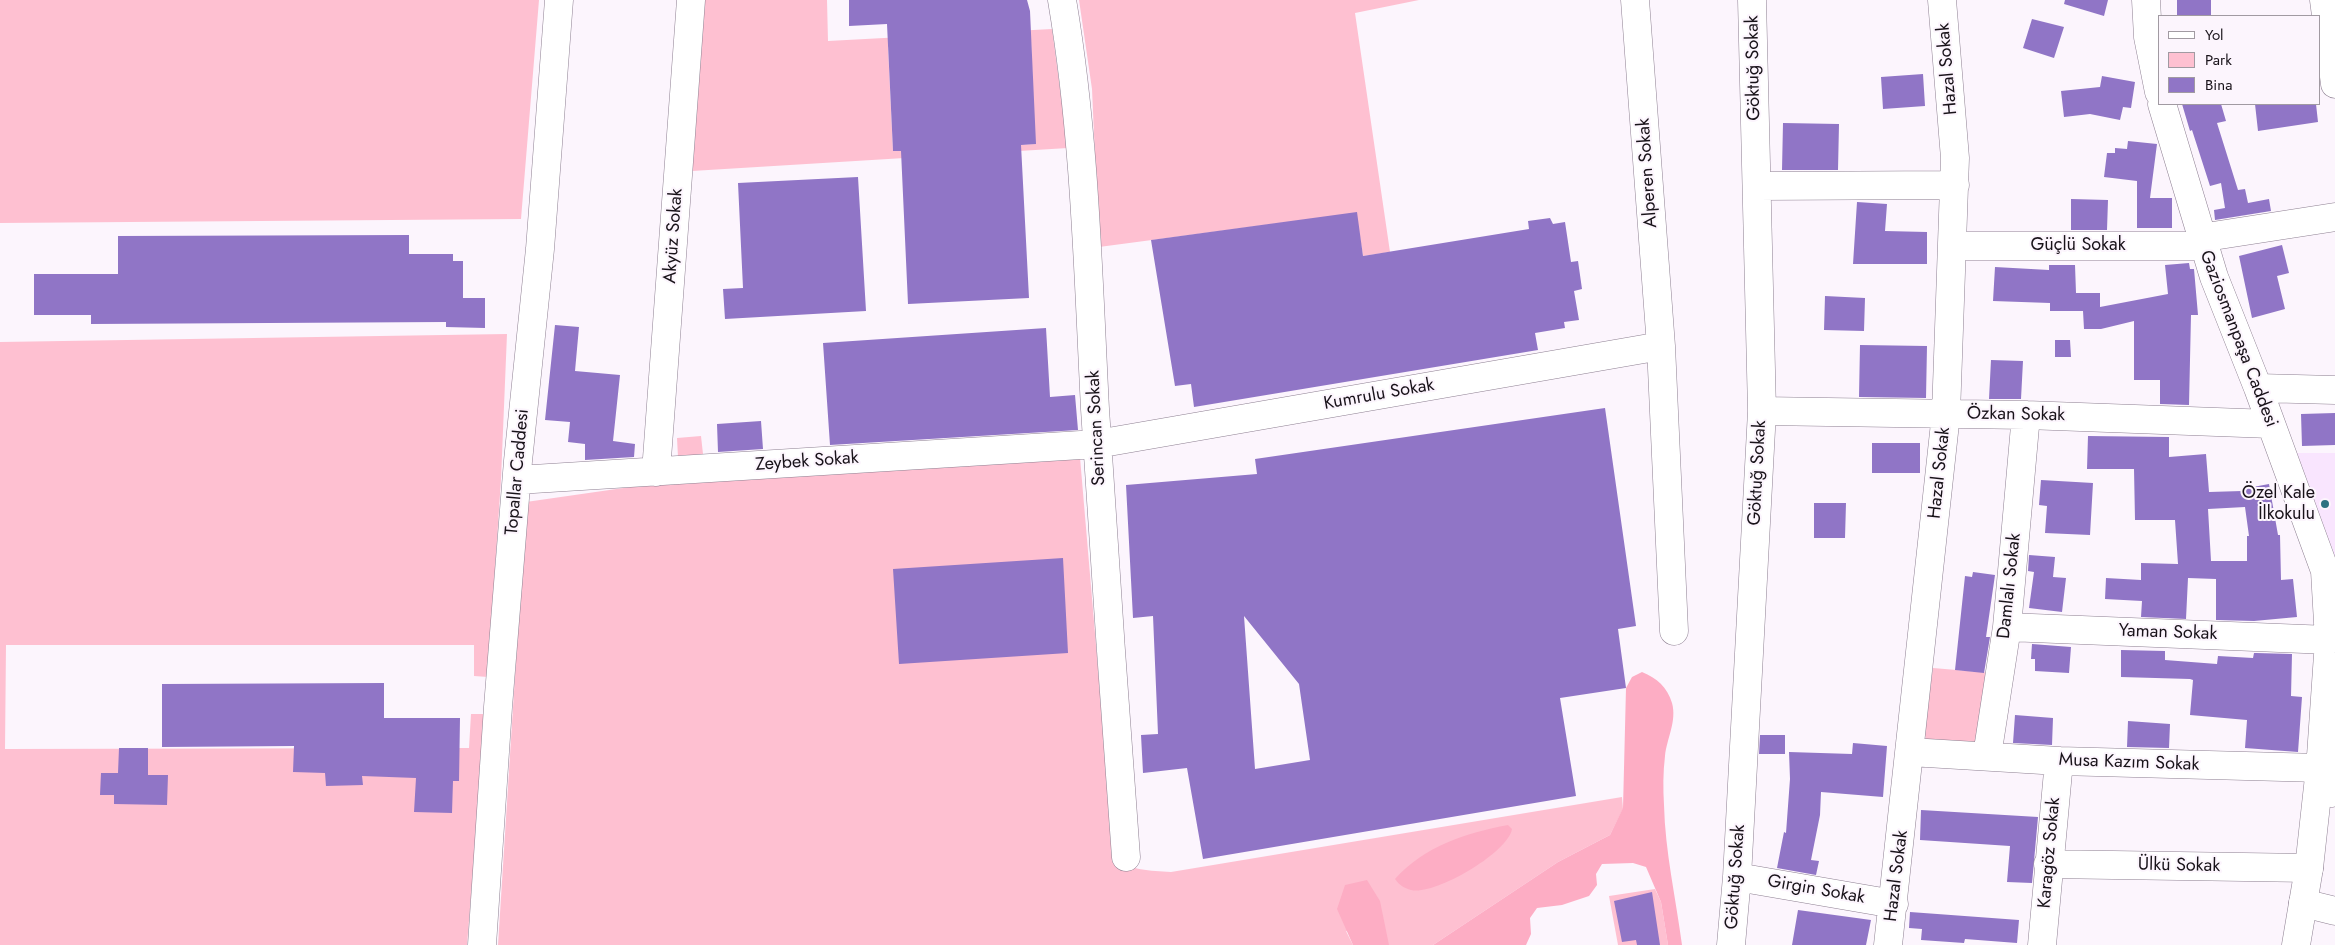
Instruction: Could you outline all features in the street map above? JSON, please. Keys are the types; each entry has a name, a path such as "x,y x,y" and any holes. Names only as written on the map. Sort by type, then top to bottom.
{"street":[{"name":"Topallar Caddesi","path":"482,945 498,707 517,480 540,249 559,0"},
{"name":"Akyüz Sokak","path":"656,472 691,0"},
{"name":"Serincan Sokak","path":"1062,0 1074,70 1081,144 1097,444 1126,857"},
{"name":"Alperen Sokak","path":"1635,0 1661,346 1674,631"},
{"name":"Göktuğ Sokak","path":"1731,945 1737,877 1762,411 1752,0"},
{"name":"Hazal Sokak","path":"1888,945 1894,904 1946,414 1955,158 1942,0"},
{"path":"2146,0 2148,37 2158,87"},
{"path":"2324,0 2335,84"},
{"name":"Gaziosmanpaşa Caddesi","path":"2162,105 2202,242 2330,574 2329,780"},
{"path":"1757,186 1955,185"},
{"name":"Güçlü Sokak","path":"1953,246 2202,242 2335,217"},
{"name":"Kumrulu Sokak","path":"1097,444 1661,346"},
{"path":"2258,388 2335,390"},
{"name":"Özkan Sokak","path":"1762,411 2026,414 2271,424"},
{"name":"Damlalı Sokak","path":"1986,756 2008,627 2026,414"},
{"name":"Zeybek Sokak","path":"517,480 1097,444"},
{"name":"Yaman Sokak","path":"2008,627 2329,640"},
{"path":"2296,945 2310,862 2329,780 2335,726"},
{"name":"Musa Kazım Sokak","path":"1910,752 2329,780"},
{"name":"Karagöz Sokak","path":"2042,945 2059,761"},
{"name":"Ülkü Sokak","path":"2048,864 2310,862"},
{"name":"Girgin Sokak","path":"1737,877 1894,904"},
{"path":"2303,903 2335,911"}],"shaded area":[{"name":"Özel Kale İlkokulu","path":"2297,453 2335,453 2335,557 2334,555"},
{"path":"1642,672 1657,680 1670,697 1672,703 1673,723 1666,749 1663,781 1669,857 1682,945 1668,945 1661,902 1646,867 1633,863 1602,864 1596,874 1597,885 1589,896 1562,905 1537,908 1530,918 1531,934 1526,945 1433,945 1558,862 1610,835 1623,808 1626,688 1632,677"},
{"path":"1508,825 1512,829 1507,839 1498,849 1469,871 1452,880 1422,890 1411,890 1402,886 1395,879 1419,858 1447,843 1476,832"},
{"path":"1367,880 1380,901 1389,945 1353,945 1337,909 1345,885"}],"green space":[{"path":"0,0 539,0 521,219 0,223"},
{"path":"700,0 827,0 828,41 1052,29 1068,148 692,171","holes":["1031,41 1035,144 893,151 888,47"]},
{"path":"1079,0 1419,0 1355,13 1390,252 1363,256 1356,213 1099,247 1092,89"},
{"path":"507,334 501,479 488,677 474,676 474,645 6,645 5,749 469,748 471,714 486,714 467,945 0,945 0,342"},
{"path":"1078,434 1114,856 1120,861 1134,868 1171,872 1622,797 1623,809 1610,835 1558,862 1433,945 1389,945 1346,931 1353,945 498,945 526,502 658,483 678,457 677,438 701,436 703,454 718,456"},
{"path":"1933,668 1992,673 1979,744 1926,741 1924,727"},
{"path":"1655,889 1661,902 1668,945 1618,945 1609,896"}],"building":[{"path":"849,0 1027,0 1030,11 1036,144 1021,145 1029,298 908,304 901,151 893,151 887,24 849,26"},
{"path":"2065,0 2108,0 2104,16 2064,4"},
{"path":"2177,0 2211,0 2211,15 2177,15"},
{"path":"2032,19 2064,27 2054,58 2023,48"},
{"path":"1923,74 1925,106 1883,109 1881,77"},
{"path":"2102,76 2135,82 2131,108 2123,107 2120,120 2090,114 2064,117 2061,91 2100,87"},
{"path":"2182,105 2221,105 2226,121 2217,123 2238,190 2245,189 2248,203 2269,199 2271,211 2215,220 2214,210 2225,208 2221,183 2210,186 2192,130 2190,131"},
{"path":"2255,105 2316,105 2318,122 2258,131"},
{"path":"1783,123 1839,124 1838,170 1782,170"},
{"path":"2128,141 2157,144 2150,198 2172,198 2172,228 2137,228 2137,181 2104,177 2107,153 2115,153 2115,148 2127,149"},
{"path":"858,177 866,311 725,319 723,289 743,288 738,183"},
{"path":"2071,199 2108,200 2107,230 2071,230"},
{"path":"1857,202 1887,204 1885,231 1927,232 1927,264 1853,264"},
{"path":"1357,212 1363,256 1529,229 1528,221 1550,218 1553,224 1565,222 1571,262 1578,261 1582,289 1574,291 1579,320 1564,322 1565,328 1535,333 1538,350 1194,407 1191,384 1175,386 1151,240"},
{"path":"409,235 409,254 453,254 453,261 463,261 463,298 485,298 485,328 446,327 446,322 91,324 91,315 34,315 34,274 118,274 118,236"},
{"path":"2282,245 2289,273 2277,276 2285,309 2252,318 2239,256"},
{"path":"2189,263 2190,269 2194,269 2198,315 2191,315 2189,405 2160,404 2160,380 2134,380 2134,321 2101,329 2084,329 2083,311 2050,311 2050,303 1993,301 1995,267 2049,270 2049,265 2075,265 2076,293 2100,293 2100,307 2168,294 2165,265"},
{"path":"1825,296 1865,298 1864,331 1824,330"},
{"path":"555,325 579,327 575,371 620,375 613,441 635,444 634,457 585,460 585,444 568,442 570,422 545,420"},
{"path":"1046,328 1050,397 1075,395 1078,430 830,445 823,343"},
{"path":"2055,340 2070,340 2071,357 2055,357"},
{"path":"1860,345 1927,346 1926,398 1859,397"},
{"path":"1991,360 2023,361 2021,399 1989,399"},
{"path":"1605,408 1636,626 1618,629 1626,688 1560,698 1576,796 1203,859 1187,768 1143,773 1141,735 1158,734 1153,616 1133,618 1126,485 1257,474 1255,459","holes":["1244,616 1299,684 1310,760 1255,769"]},
{"path":"2335,413 2335,445 2302,446 2301,414"},
{"path":"761,421 763,449 718,452 717,424"},
{"path":"2088,436 2169,437 2169,457 2206,454 2209,492 2242,491 2242,489 2269,484 2278,535 2280,535 2281,580 2293,579 2297,617 2254,621 2216,620 2216,579 2188,578 2186,619 2141,617 2142,601 2105,599 2106,578 2141,580 2141,563 2178,564 2175,520 2135,520 2134,469 2087,469","holes":["2245,507 2249,536 2247,536 2247,561 2211,561 2208,509"]},
{"path":"1872,443 1920,443 1920,473 1872,473"},
{"path":"2041,480 2093,483 2090,535 2045,533 2047,506 2039,505"},
{"path":"1814,503 1846,503 1845,538 1814,538"},
{"path":"2029,555 2055,557 2053,577 2066,578 2062,612 2029,608 2034,572 2028,571"},
{"path":"1063,558 1068,653 899,664 893,569"},
{"path":"1973,572 1995,575 1986,637 1990,637 1984,673 1955,670 1965,576 1972,577"},
{"path":"2032,644 2071,647 2069,673 2035,671 2035,659 2031,659"},
{"path":"2121,650 2165,651 2165,660 2217,664 2218,656 2253,658 2254,653 2292,654 2291,696 2302,697 2298,752 2245,748 2247,720 2190,715 2193,680 2121,677"},
{"path":"384,683 384,718 460,718 459,781 453,781 452,813 414,812 416,778 362,776 363,785 326,786 325,773 293,772 294,746 162,747 162,684"},
{"path":"2015,715 2053,718 2052,745 2013,743"},
{"path":"2128,721 2170,724 2169,748 2127,747"},
{"path":"1760,735 1785,735 1785,754 1759,754"},
{"path":"1853,743 1887,746 1883,797 1821,792 1820,815 1811,860 1819,861 1816,875 1777,868 1784,832 1786,833 1790,779 1789,752 1852,754"},
{"path":"119,748 148,748 148,775 168,775 167,805 114,804 114,795 100,795 101,773 118,773"},
{"path":"1921,810 2038,817 2032,883 2007,882 2010,846 1920,840"},
{"path":"1652,892 1660,945 1637,945 1636,940 1622,942 1614,901"},
{"path":"1798,910 1871,920 1866,945 1792,945"},
{"path":"1910,912 2019,920 2017,943 1965,939 1964,943 1921,940 1922,929 1909,928"}],"place":[{"name":"Özel Kale İlkokulu","path":"2325,504"}]}
